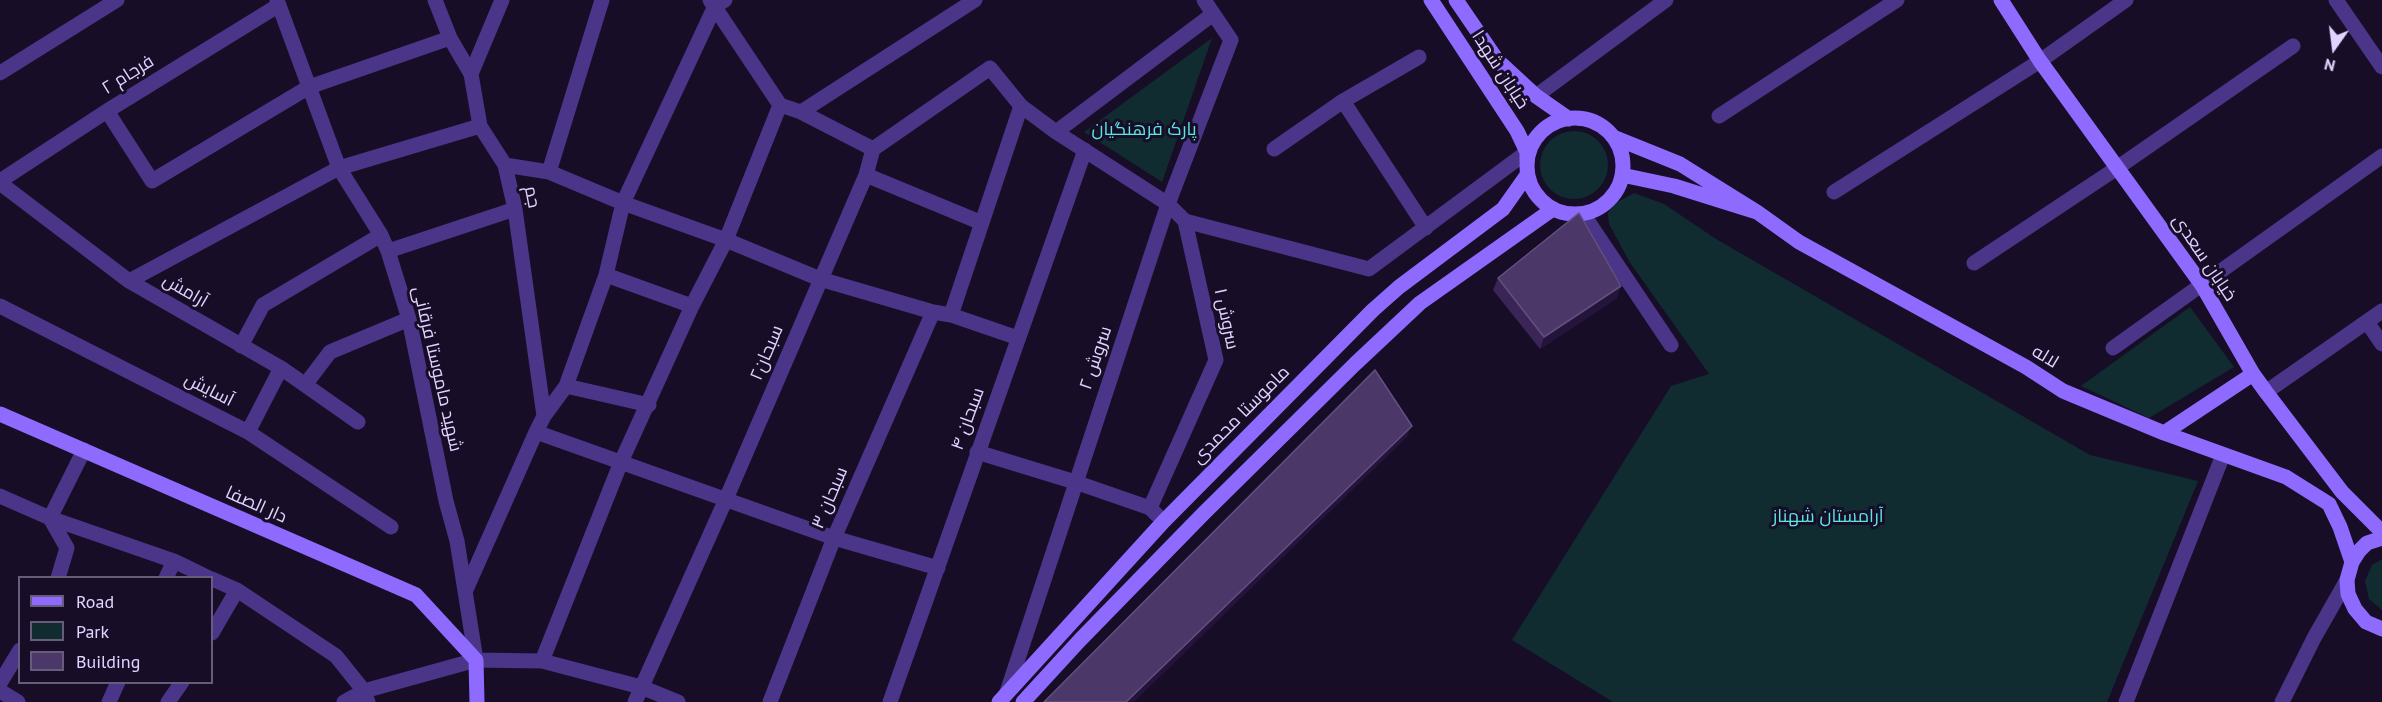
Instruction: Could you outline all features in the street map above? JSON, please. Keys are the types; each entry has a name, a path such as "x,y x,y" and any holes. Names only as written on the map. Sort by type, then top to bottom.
{"main road":[{"name":"خیابان شهدا","path":"1431,0 1517,131 1527,164"},
{"name":"خیابان شهدا","path":"1456,0 1497,60 1536,96 1569,119"},
{"name":"خیابان سعدی","path":"2001,0 2040,61 2202,285 2253,374 2342,492 2382,532"},
{"path":"1613,137 1623,162 1622,175 1617,189 1609,201 1583,214 1553,209 1541,201 1532,189 1527,164 1528,154 1539,134 1558,122 1569,119 1586,120 1601,126 1613,137 1680,164 1757,212"},
{"name":"ماموستا محمدی","path":"1003,697 1164,521 1373,310 1399,287 1503,209 1527,164"},
{"path":"1622,175 1674,186 1757,212"},
{"path":"1023,702 1203,514 1396,326 1438,290 1553,209"},
{"name":"لاله","path":"1757,212 1799,242 2026,367 2062,391 2164,433 2286,477 2328,504 2340,527 2352,562"},
{"path":"2164,433 2253,374"},
{"name":"دار الصفا","path":"0,414 416,595 476,660"},
{"path":"2382,538 2367,543 2352,562 2347,580 2348,594 2355,609 2366,622 2382,629"},
{"path":"476,660 477,702"}],"street":[{"path":"86,0 93,14"},
{"path":"0,73 117,0"},
{"name":"جم","path":"435,0 450,38 471,74 480,126 506,165 515,209 544,416"},
{"path":"471,74 502,0"},
{"path":"549,172 602,0"},
{"path":"801,112 975,0"},
{"path":"1056,132 1213,14 1204,0"},
{"path":"1536,96 1666,0"},
{"path":"1719,116 1897,0"},
{"path":"1834,192 2040,61 2126,0"},
{"path":"2336,0 2382,67"},
{"path":"717,2 780,105 801,112 873,149 990,68 1021,106 1056,132 1168,204 1185,221 1369,269 1426,228 1527,164"},
{"path":"465,592 536,432 544,416 566,386 606,275 623,203 717,2"},
{"name":"شهید ماموستا فرقانی","path":"278,3 339,168 388,251 409,319 446,501 457,541 476,660"},
{"name":"فرجام ۲","path":"0,182 106,111 278,3"},
{"name":"سروش ۲","path":"1003,697 1168,204 1231,40 1213,14"},
{"path":"106,111 152,181 309,87 450,38"},
{"path":"1974,263 2117,168 2293,46"},
{"path":"1274,149 1343,101 1419,57"},
{"path":"1343,101 1426,228"},
{"path":"542,661 621,462 692,306 726,240 780,105"},
{"path":"951,315 1021,106"},
{"path":"129,281 339,168 480,126"},
{"name":"سبحان۲","path":"635,702 726,499 866,175 873,149"},
{"name":"سبحان ۴","path":"890,702 1085,150"},
{"path":"2113,348 2382,156"},
{"path":"506,165 549,172 820,279 933,312 951,315 1018,339"},
{"path":"866,175 982,223"},
{"name":"آرامش","path":"0,182 129,281 281,368 358,422"},
{"path":"388,251 515,209"},
{"path":"1583,214 1671,345"},
{"name":"سروش ۱","path":"1150,508 1216,360 1185,221"},
{"path":"242,346 263,305 381,236"},
{"path":"606,275 692,306"},
{"name":"آسایش","path":"0,306 248,432 391,527"},
{"path":"2266,392 2382,311"},
{"name":"سبحان ۳","path":"770,702 834,538 933,312"},
{"path":"305,385 330,352 409,319"},
{"path":"2367,322 2382,344"},
{"path":"248,432 281,368"},
{"path":"566,386 648,405"},
{"path":"536,432 834,538 938,568"},
{"path":"50,518 84,450"},
{"path":"977,452 1150,508 1164,521"},
{"path":"2126,702 2223,454"},
{"path":"0,496 50,518 174,561 206,576"},
{"path":"50,518 67,548 59,576"},
{"path":"167,576 174,561"},
{"path":"213,579 237,590 336,656 366,696"},
{"path":"2282,702 2314,638 2347,580"},
{"path":"213,631 237,590"},
{"path":"0,683 18,653"},
{"path":"345,702 476,660 542,661 641,687 678,702"},
{"path":"109,702 117,684"},
{"path":"168,702 181,684"},
{"path":"0,691 18,702"}],"green space":[{"name":"پارک فرهنگیان","path":"1212,38 1162,182 1084,132"},
{"path":"1574,131 1587,133 1598,141 1606,152 1608,165 1606,178 1598,189 1587,197 1574,199 1561,197 1550,189 1542,178 1540,165 1542,152 1550,141 1561,133"},
{"name":"آرامستان شهناز","path":"1634,193 1664,204 1716,239 2090,455 2198,481 2107,702 1613,702 1512,640 1671,386 1709,374 1629,261 1609,224 1608,213 1614,204"},
{"path":"2190,307 2234,367 2149,418 2081,386"},
{"path":"2382,559 2382,610 2369,599 2365,581 2372,565"}],"building":[{"path":"1579,213 1621,286 1544,337 1498,278"},
{"path":"1375,370 1412,426 1126,702 1044,702"}]}
